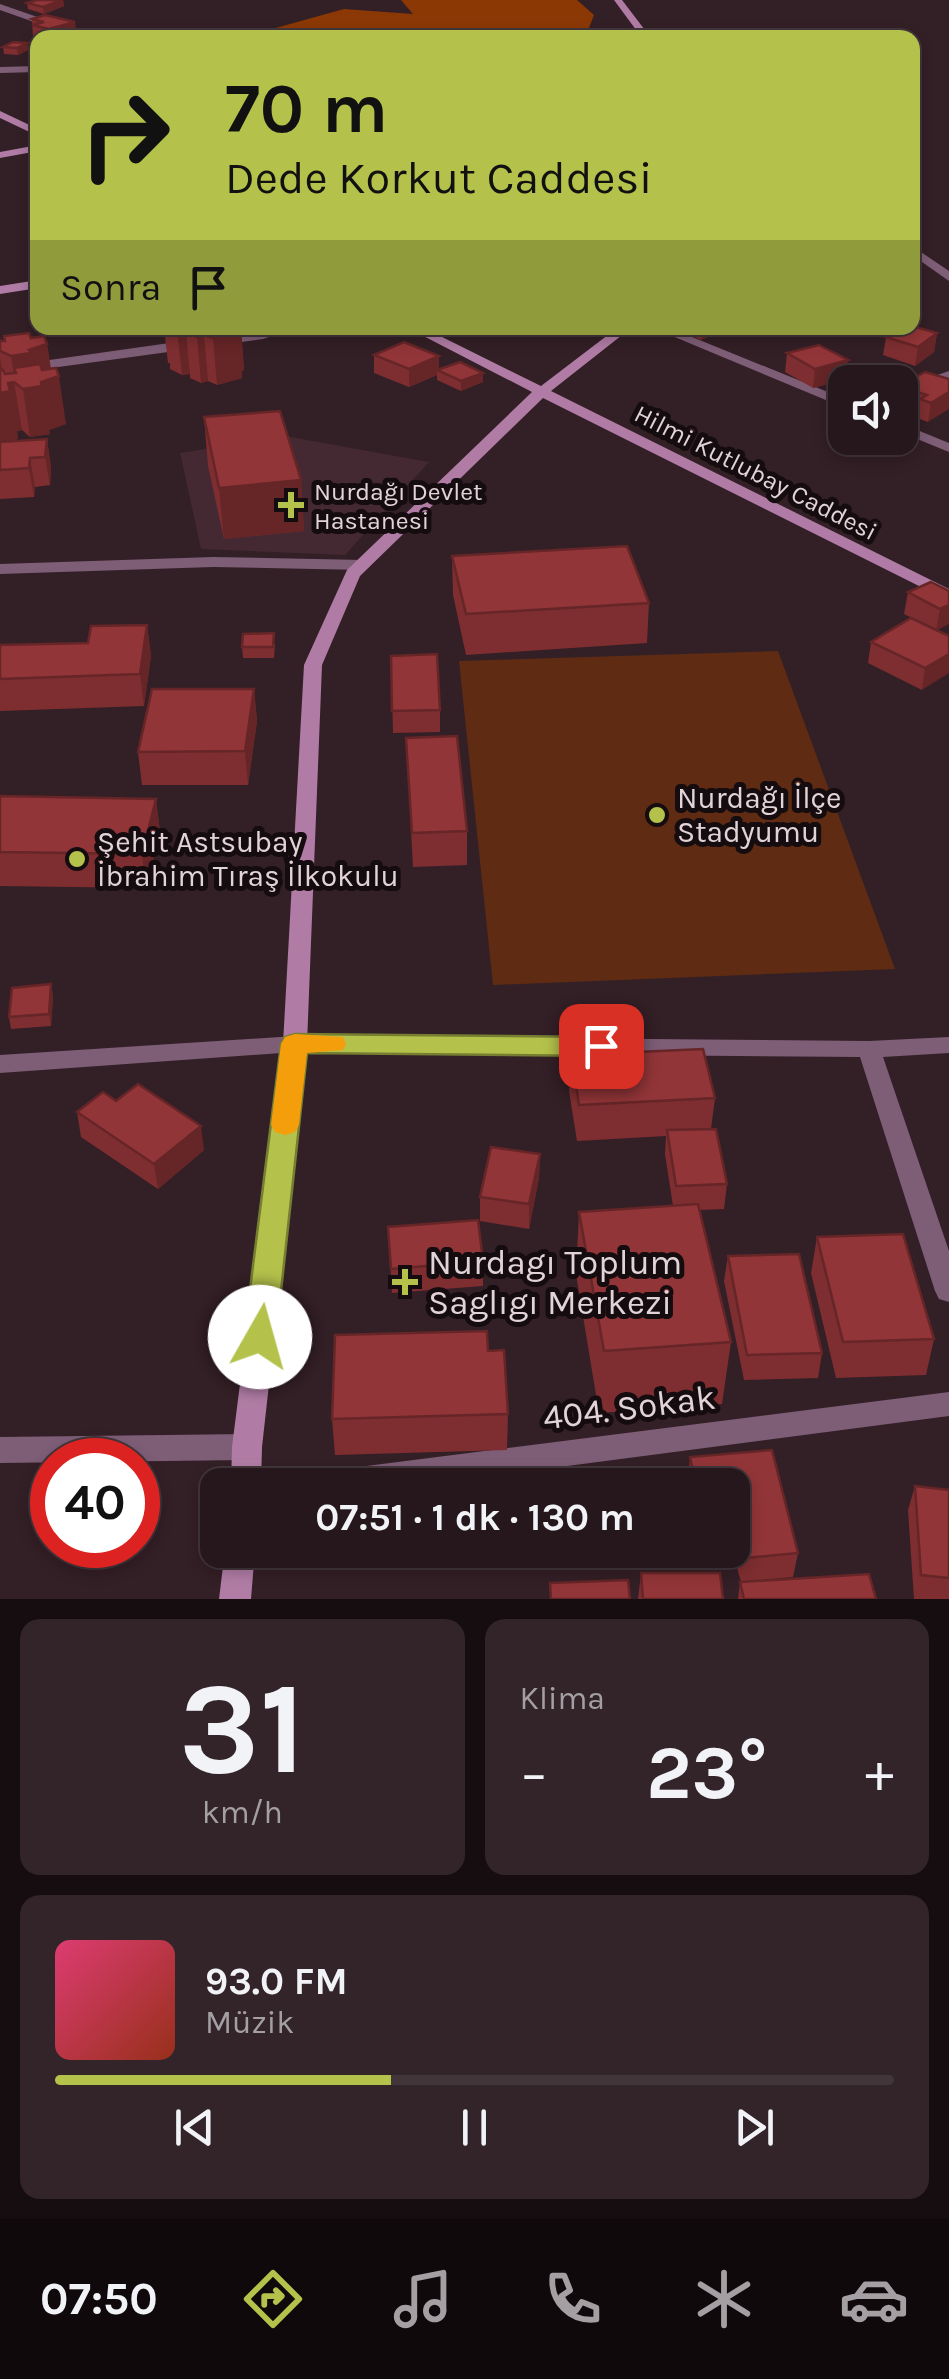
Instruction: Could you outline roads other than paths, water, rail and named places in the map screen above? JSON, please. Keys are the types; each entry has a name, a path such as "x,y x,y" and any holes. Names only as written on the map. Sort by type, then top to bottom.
{"street":[{"path":"618,0 642,30"},
{"path":"0,7 65,30"},
{"path":"0,70 30,70"},
{"path":"0,114 30,129"},
{"path":"0,155 30,149"},
{"path":"920,255 949,277"},
{"path":"0,290 30,285"},
{"path":"0,372 263,335"},
{"name":"Hilmi Kutlubay Caddesi","path":"428,335 944,588"},
{"path":"246,1468 295,1044 312,665 353,574 541,392 617,335"},
{"path":"677,335 828,397"},
{"path":"918,386 949,375"},
{"path":"918,435 949,448"},
{"path":"0,569 225,562 363,565"},
{"path":"0,1064 295,1044 869,1049 949,1045"},
{"path":"869,1049 949,1291"},
{"name":"404. Sokak","path":"451,1468 949,1404"},
{"path":"0,1450 247,1446"},
{"path":"235,1599 238,1568"}],"place":[{"name":"Nurdağı Devlet Hastanesi","path":"291,505"},
{"name":"Nurdağı İlçe Stadyumu","path":"657,815"},
{"name":"Şehit Astsubay İbrahim Tıraş İlkokulu","path":"77,859"},
{"name":"Nurdagı Toplum Saglıgı Merkezi","path":"405,1282"}]}
